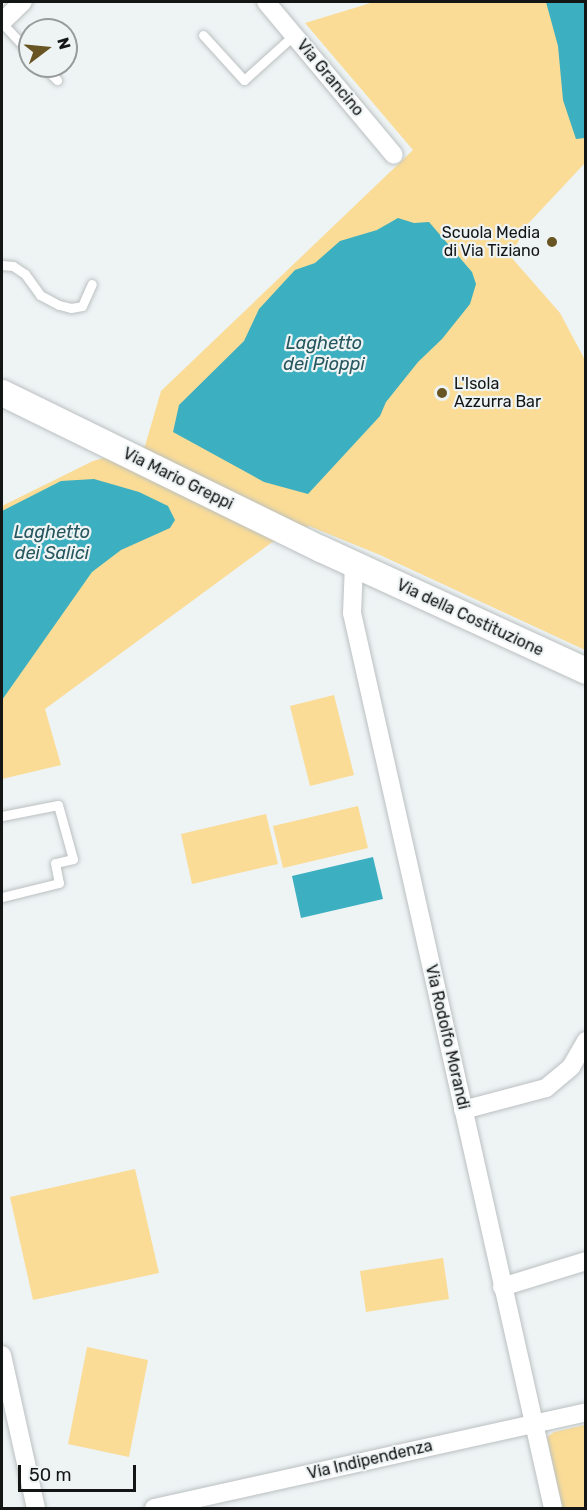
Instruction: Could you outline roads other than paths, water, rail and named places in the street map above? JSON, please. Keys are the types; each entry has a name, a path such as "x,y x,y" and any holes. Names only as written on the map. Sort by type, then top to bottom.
{"main road":[{"name":"Via Mario Greppi","path":"2,393 354,564"},
{"name":"Via della Costituzione","path":"354,564 585,671"}],"street":[{"path":"2,23 23,2"},
{"name":"Via Grancino","path":"266,2 394,154"},
{"name":"Via Rodolfo Morandi","path":"354,564 352,613 553,1509"},
{"path":"463,1110 546,1088 571,1067 585,1041"},
{"path":"502,1287 585,1261"},
{"path":"2,1355 36,1509"},
{"name":"Via Indipendenza","path":"154,1509 585,1412"}],"lane":[{"path":"2,23 18,40"},
{"path":"203,35 244,80 294,35"},
{"path":"2,265 13,266 25,274 40,295 59,305 71,308 82,306 93,284"},
{"path":"2,816 58,805 73,858 55,863 59,883 2,897"}],"water":[{"path":"546,2 585,2 585,138 576,139 563,100 558,46"},
{"name":"Laghetto dei Pioppi","path":"398,218 414,223 429,222 472,272 476,284 470,304 442,339 418,362 386,402 380,416 308,494 264,482 173,432 179,405 244,341 259,309 295,270 315,263 340,241 377,230"},
{"name":"Laghetto dei Salici","path":"94,479 139,492 168,506 175,520 170,528 121,550 92,572 2,700 2,511 61,481"},
{"path":"373,857 383,899 301,918 292,876"}],"place":[{"name":"Scuola Media di Via Tiziano","path":"552,242"},
{"name":"L'Isola Azzurra Bar","path":"442,393"}]}
